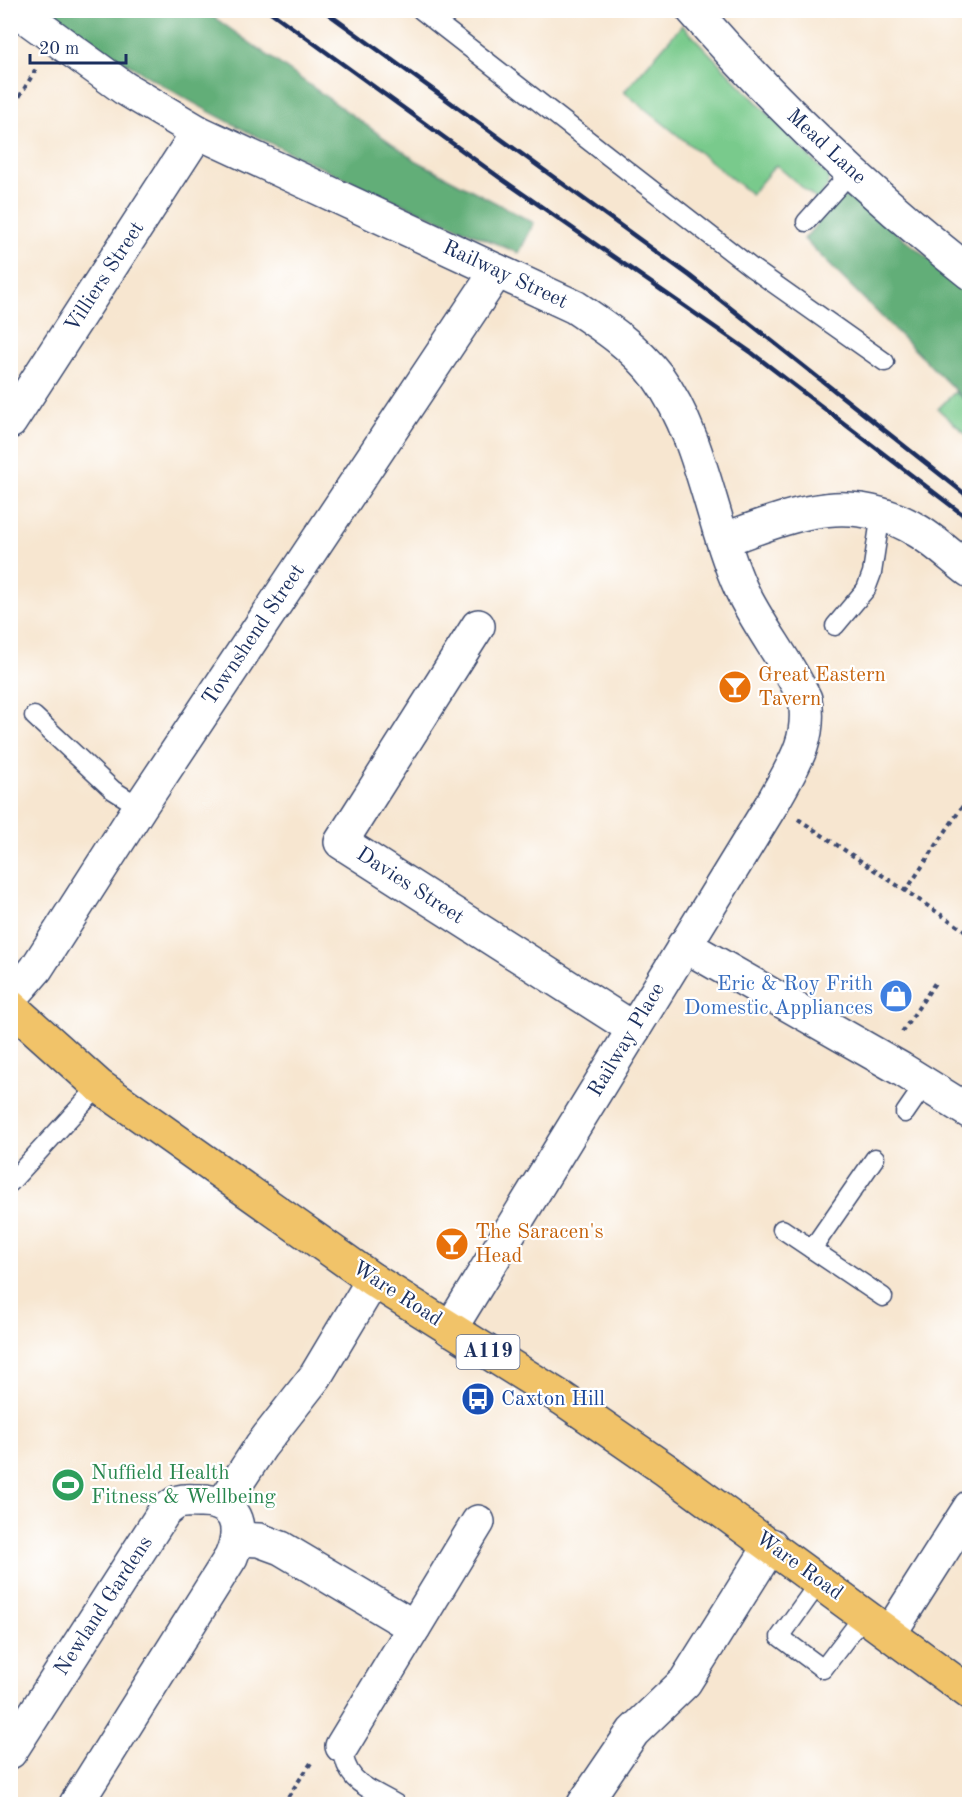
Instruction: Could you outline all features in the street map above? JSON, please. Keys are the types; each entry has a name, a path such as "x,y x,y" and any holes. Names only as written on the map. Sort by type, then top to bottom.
{"main road":[{"name":"Ware Road","path":"10,1006 99,1086 373,1280 563,1399 771,1545 878,1623 969,1694"}],"street":[{"name":"Railway Street","path":"16,10 124,88 198,132 575,307 606,327 657,376 676,406 696,455 741,589 794,676 805,699 808,715"},
{"name":"Mead Lane","path":"693,10 766,91 851,172 969,273"},
{"name":"Villiers Street","path":"10,422 198,132"},
{"name":"Townshend Street","path":"10,999 36,969 140,807 497,271"},
{"path":"723,540 795,514 842,507 881,513 918,531 969,571"},
{"name":"Davies Street","path":"478,626 341,842 634,1029"},
{"name":"Railway Place","path":"450,1329 773,802 806,738 808,715"},
{"path":"684,945 884,1059 969,1112"},
{"path":"76,1804 231,1557 239,1539 235,1518 223,1504 261,1446 315,1377 373,1280"},
{"name":"Newland Gardens","path":"10,1752 164,1512 180,1501 223,1504"},
{"path":"878,1623 969,1507"},
{"path":"342,1746 478,1522"},
{"path":"239,1539 259,1540 281,1548 414,1627"},
{"path":"584,1804 633,1731 685,1682 771,1545"}],"lane":[{"path":"421,10 752,268 885,362"},
{"path":"806,222 851,172"},
{"path":"835,626 866,589 872,573 881,513"},
{"path":"34,716 113,790 140,807"},
{"path":"905,1113 925,1084"},
{"path":"10,1183 99,1086"},
{"path":"812,1249 874,1158"},
{"path":"782,1229 883,1297"},
{"path":"820,1581 780,1637 823,1669 878,1623"},
{"path":"342,1746 344,1764 350,1776 396,1804"}],"path":[{"path":"10,112 54,39"},
{"path":"906,892 969,795"},
{"path":"773,802 969,934"},
{"path":"884,1059 937,980"},
{"path":"283,1804 323,1745 342,1746"}],"green space":[{"path":"51,11 205,11 417,161 534,223 519,253 398,202 277,147 218,116 105,49"},
{"path":"682,25 829,177 827,187 817,200 776,165 751,194 624,92"},
{"path":"851,196 969,291 969,404 804,239 840,198"},
{"path":"955,392 969,404 969,437 938,409"}],"railway":[{"path":"268,10 503,180 752,353 970,520"},
{"path":"323,10 690,276 970,498"}],"place":[{"name":"Great Eastern Tavern","path":"735,687"},
{"name":"Eric & Roy Frith Domestic Appliances","path":"896,996"},
{"name":"The Saracen's Head","path":"452,1244"},
{"name":"Caxton Hill","path":"478,1399"},
{"name":"Nuffield Health Fitness & Wellbeing","path":"68,1485"}]}
